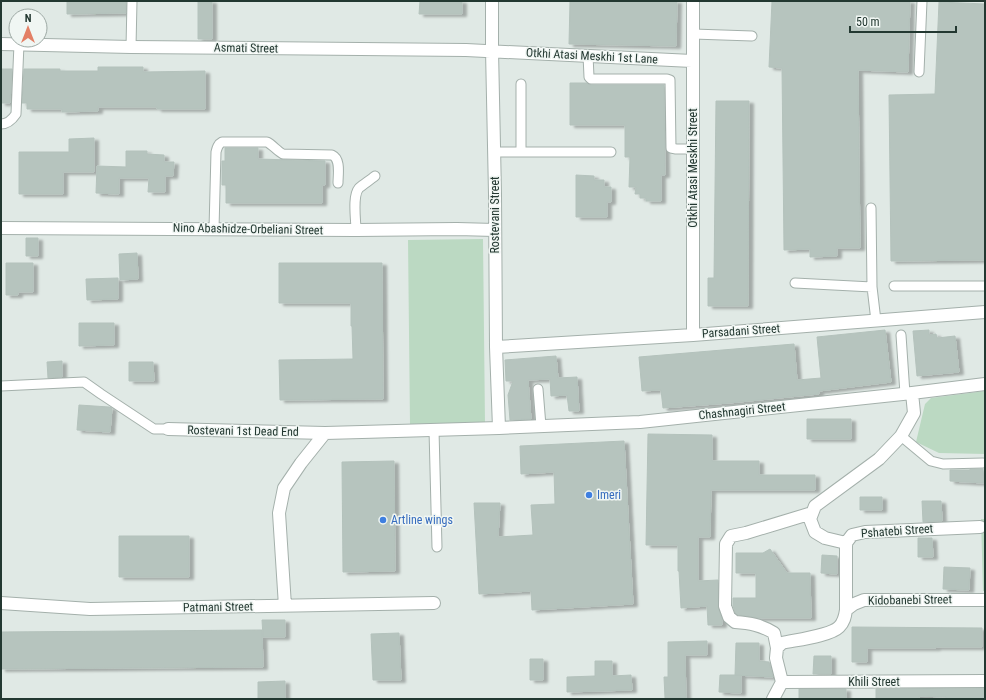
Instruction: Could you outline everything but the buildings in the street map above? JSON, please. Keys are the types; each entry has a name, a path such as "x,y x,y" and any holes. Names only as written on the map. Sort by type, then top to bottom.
{"street":[{"name":"Rostevani Street","path":"492,1 496,347 499,428"},
{"name":"Otkhi Atasi Meskhi Street","path":"693,1 693,335"},
{"name":"Asmati Street","path":"48,45 131,47 492,50"},
{"name":"Otkhi Atasi Meskhi 1st Lane","path":"492,50 692,61"},
{"name":"Nino Abashidze-Orbeliani Street","path":"1,228 495,230"},
{"name":"Parsadani Street","path":"496,347 693,335 985,312"},
{"name":"Chashnagiri Street","path":"499,428 640,422 985,384"},
{"path":"772,699 782,682 776,658 777,648 774,633 766,628 749,623 735,622 729,617 725,606 726,544 731,536 746,533 812,513 815,506 879,459 901,436 914,413 908,393"},
{"name":"Rostevani 1st Dead End","path":"168,429 325,433 499,428"},
{"path":"285,606 279,513 284,488 301,463 325,433"},
{"name":"Pshatebi Street","path":"812,513 810,519 815,532 825,538 846,543 852,535 865,532 980,527"},
{"path":"777,648 782,643 829,633 838,628 844,621 846,610 846,543"},
{"name":"Kidobanebi Street","path":"846,610 854,604 864,600 985,600"},
{"name":"Patmani Street","path":"1,603 90,609 434,603"},
{"name":"Khili Street","path":"782,682 985,681"}],"lane":[{"path":"131,47 132,1"},
{"path":"919,72 922,1"},
{"path":"693,34 752,36"},
{"path":"1,124 11,121 16,114 19,48"},
{"path":"588,55 589,77 591,79 670,80 671,148 693,149"},
{"path":"521,84 521,152"},
{"path":"214,229 216,152 219,143 267,142 279,152 284,154 332,154 338,160 338,183"},
{"path":"494,152 611,152"},
{"path":"356,230 356,194 359,189 375,176"},
{"path":"871,208 872,287 876,321"},
{"path":"795,283 872,287"},
{"path":"894,286 985,286"},
{"path":"901,336 908,393"},
{"name":"Rostevani 1st Dead End","path":"1,386 84,382 154,429 168,429"},
{"path":"538,389 541,426"},
{"path":"434,430 438,547"},
{"path":"901,436 932,461 943,464 983,463"}],"green space":[{"path":"483,239 485,423 410,424 408,240"},
{"path":"985,391 985,454 939,453 916,442 925,404 931,398"},
{"path":"981,519 985,519 985,591 983,591"}],"place":[{"name":"Imeri","path":"589,495"},
{"name":"Artline wings","path":"383,520"}]}
